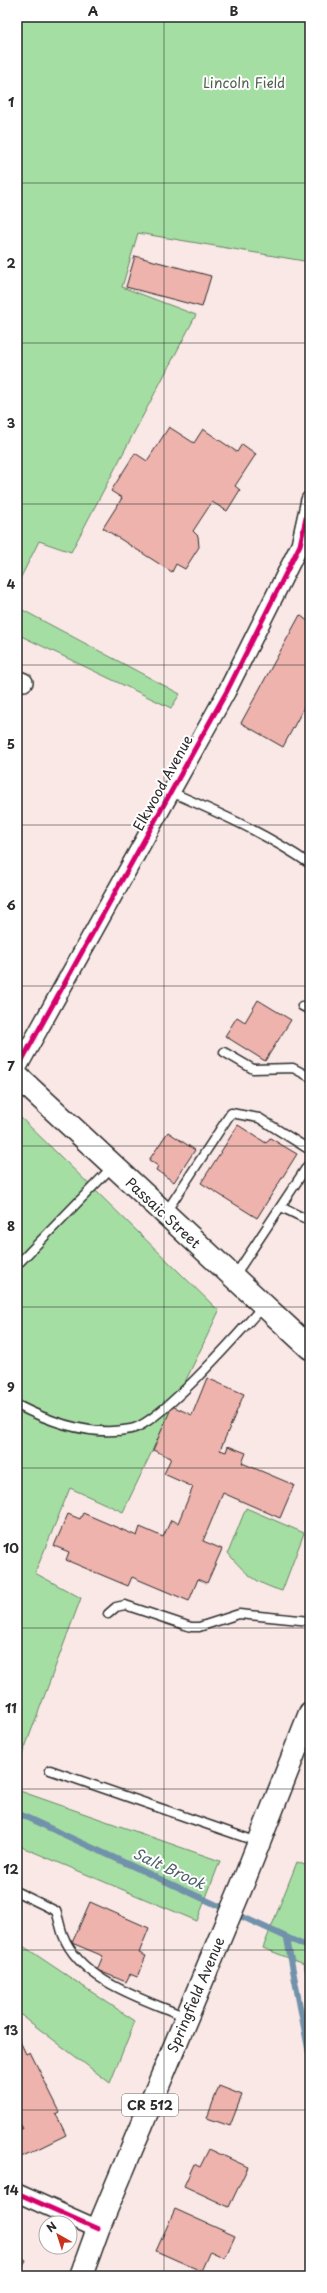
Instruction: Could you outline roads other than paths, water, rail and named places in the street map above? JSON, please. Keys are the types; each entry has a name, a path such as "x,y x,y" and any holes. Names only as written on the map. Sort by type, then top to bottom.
{"main road":[{"name":"Passaic Street","path":"17,1076 263,1306 306,1341"},
{"name":"Springfield Avenue","path":"80,2276 98,2229 260,1842 310,1713"}],"street":[{"name":"Elkwood Avenue","path":"17,1069 227,692 305,548 310,500"},
{"path":"17,2193 98,2229"}],"lane":[{"path":"171,792 228,817 284,846 310,864"},
{"path":"302,1006 310,1010"},
{"path":"224,1052 253,1068 293,1068 310,1077"},
{"path":"164,1214 231,1113 259,1118 310,1150"},
{"path":"233,1278 310,1162"},
{"path":"17,1266 113,1166"},
{"path":"281,1207 310,1221"},
{"path":"17,1405 45,1420 67,1425 104,1431 132,1429 161,1412 263,1306"},
{"path":"108,1614 116,1607 125,1604 192,1627 199,1627 239,1614 310,1621"},
{"path":"50,1770 260,1842"},
{"path":"17,1892 56,1911 63,1936 94,1975 107,1984 187,2017"}],"waterway":[{"name":"Salt Brook","path":"17,1813 310,1948"},
{"path":"287,1939 310,2059"}],"park label":[{"name":"Lincoln Field","path":"244,83"}]}
